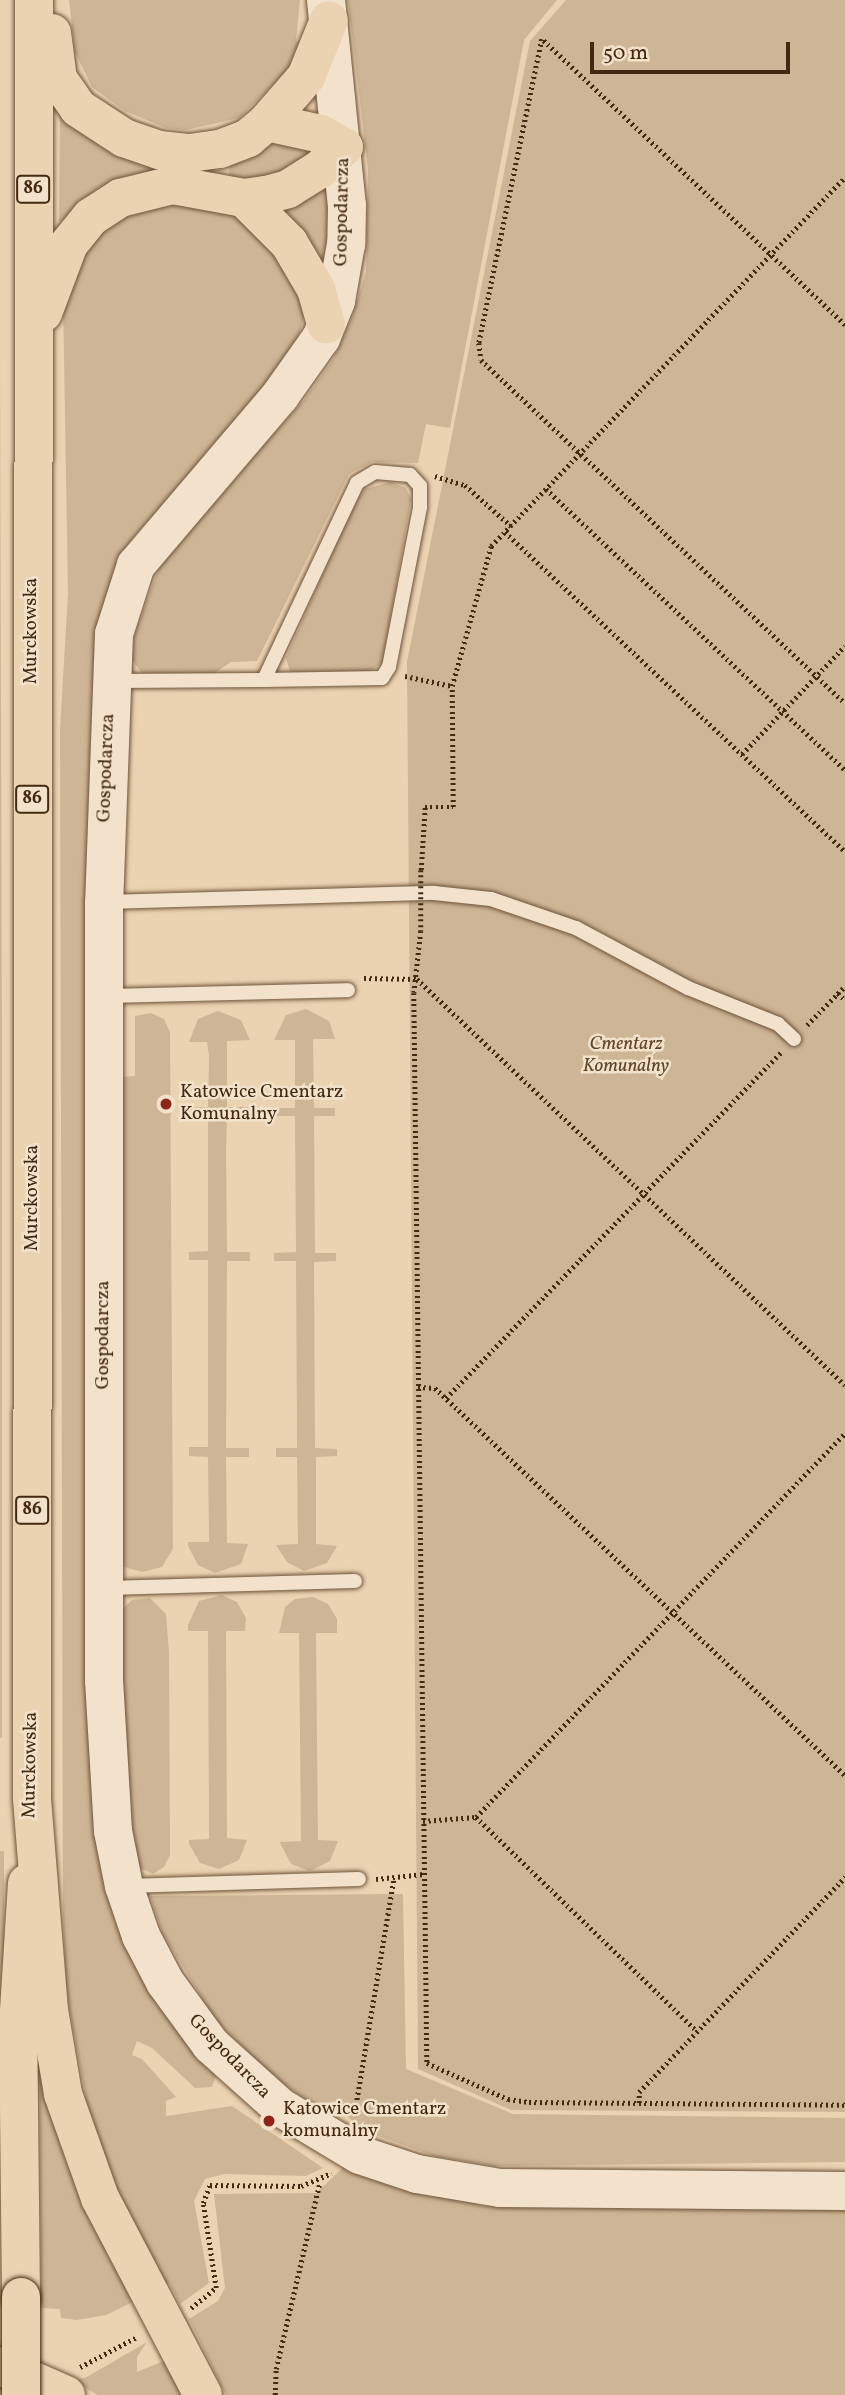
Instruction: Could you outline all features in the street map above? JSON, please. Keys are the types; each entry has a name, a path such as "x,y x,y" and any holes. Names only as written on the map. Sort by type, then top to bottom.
{"main road":[{"name":"Murckowska","path":"21,2395 18,2026 32,1799 34,0"},
{"path":"48,0 58,79 78,108 99,124 159,150 190,153 230,146 248,138 267,122 306,77 328,10"},
{"path":"32,377 53,280 69,244 91,217 120,198 150,188 173,185 244,198 288,189 344,147 321,134 267,122"},
{"path":"244,198 289,243 316,289 326,325"},
{"path":"32,1799 49,2010 63,2094 100,2198 203,2395"},
{"path":"0,2366 69,2381"}],"street":[{"name":"Gospodarcza","path":"328,10 344,147 346,244 341,281 326,325 280,396 136,565 119,611 110,681 104,902 104,1588 107,1774 124,1886 141,1936 165,1982 211,2045 280,2107 360,2155 417,2174 500,2188 845,2191"}],"lane":[{"path":"110,681 264,680 382,678 387,674 420,507 420,486 410,475 375,472 357,484 264,680"},
{"path":"104,902 434,893 491,900 576,928 688,988 778,1024 794,1039"},
{"path":"104,996 348,990"},
{"path":"104,1588 355,1581"},
{"path":"124,1886 359,1879"}],"path":[{"path":"845,326 542,38 479,343 481,360 845,703"},
{"path":"845,177 491,546 452,686 453,807 425,807 417,979 418,1387 426,2063 508,2099 845,2105"},
{"path":"415,480 422,475 465,485 511,526"},
{"path":"547,489 845,770"},
{"path":"505,532 845,851"},
{"path":"742,754 845,646"},
{"path":"387,674 452,686"},
{"path":"348,990 358,978 417,979 845,1385"},
{"path":"446,1398 845,986"},
{"path":"838,993 845,1000"},
{"path":"418,1387 435,1388 845,1775"},
{"path":"423,1821 477,1817 845,1433"},
{"path":"477,1817 698,2031"},
{"path":"359,1879 424,1874"},
{"path":"639,2103 639,2092 845,1877"},
{"path":"354,2118 394,1878"},
{"path":"184,2312 211,2296 216,2288 203,2203 206,2189 218,2183 301,2186 320,2182 337,2166"},
{"path":"275,2395 276,2369 320,2182"},
{"path":"69,2381 86,2365 143,2334"}],"green space":[{"path":"69,0 300,0 296,41 303,44 286,72 239,118 186,130 166,128 125,111 92,87 75,52"},
{"path":"348,0 557,0 524,40 450,428 426,424 418,463 372,462 349,474 257,661 231,662 213,674 142,673 131,659 135,634 158,570 171,548 305,399 334,358 353,315 366,272 368,169"},
{"name":"Cmentarz Komunalny","path":"566,0 845,0 845,2112 511,2110 418,2069 407,662 530,41"},
{"path":"60,112 161,167 59,222"},
{"path":"272,140 317,147 282,175 235,179 229,174 230,161"},
{"path":"325,183 332,211 324,265 273,207"},
{"path":"151,199 229,209 286,261 304,315 297,345 285,366 135,536 94,1769 217,2073 212,2087 195,2088 152,2048 137,2041 132,2055 142,2059 176,2097 166,2101 166,2116 232,2106 323,2168 306,2176 224,2174 205,2179 194,2201 209,2283 180,2304 169,2283 164,2285 113,2183 87,2105 66,1988 63,1914 60,729 68,594 63,298 72,272 101,232"},
{"path":"0,350 2,1049 2,1738 0,1738"},
{"path":"391,482 406,488 411,499 383,662 370,671 290,672 286,658 352,507 364,489"},
{"path":"306,1009 329,1021 335,1039 313,1039 314,1108 335,1108 335,1116 314,1116 315,1253 336,1253 336,1261 314,1262 315,1448 337,1449 337,1456 316,1457 316,1544 337,1546 327,1563 304,1571 287,1562 276,1545 298,1544 297,1457 276,1457 276,1448 297,1448 296,1261 274,1261 274,1253 296,1252 295,1116 274,1116 274,1108 295,1108 295,1040 274,1040 286,1015"},
{"path":"218,1011 241,1020 250,1040 227,1041 227,1107 249,1107 249,1116 227,1116 226,1149 227,1252 250,1252 250,1261 227,1261 226,1448 249,1448 249,1457 226,1457 227,1543 248,1544 241,1564 215,1573 198,1565 188,1546 188,1542 209,1542 208,1457 189,1456 189,1447 208,1447 208,1260 189,1260 189,1252 208,1251 208,1116 191,1115 191,1107 208,1107 209,1055 207,1042 189,1042 198,1019"},
{"path":"151,1013 164,1019 170,1032 173,1549 162,1567 142,1572 121,1566 117,1077 135,1076 135,1016"},
{"path":"222,1595 237,1602 246,1618 245,1631 226,1631 227,1838 247,1840 239,1860 219,1869 200,1863 189,1844 189,1840 209,1839 208,1631 188,1631 188,1625 199,1601"},
{"path":"313,1597 328,1604 337,1619 337,1633 316,1633 318,1840 338,1841 330,1861 310,1871 291,1864 280,1842 301,1841 299,1633 279,1633 285,1607 295,1599"},
{"path":"150,1598 166,1614 169,1652 170,1855 164,1867 153,1874 134,1865 119,1612 132,1600"},
{"path":"0,1851 4,1851 4,2018 0,2018"},
{"path":"403,1894 406,2069 513,2114 845,2118 845,2162 495,2166 434,2156 364,2131 346,2115 335,2118 270,2075 215,2019 163,1934 150,1896"},
{"path":"40,2063 133,2302 106,2315 77,2320 61,2318 60,2309 41,2308"},
{"path":"347,2164 483,2206 845,2208 845,2395 226,2395 189,2319 218,2301 225,2288 214,2194 316,2193"},
{"path":"147,2342 137,2357 137,2372 166,2360 185,2395 98,2395 71,2380 85,2378"}],"place":[{"name":"Katowice Cmentarz Komunalny","path":"166,1104"},
{"name":"Katowice Cmentarz komunalny","path":"269,2121"}]}
